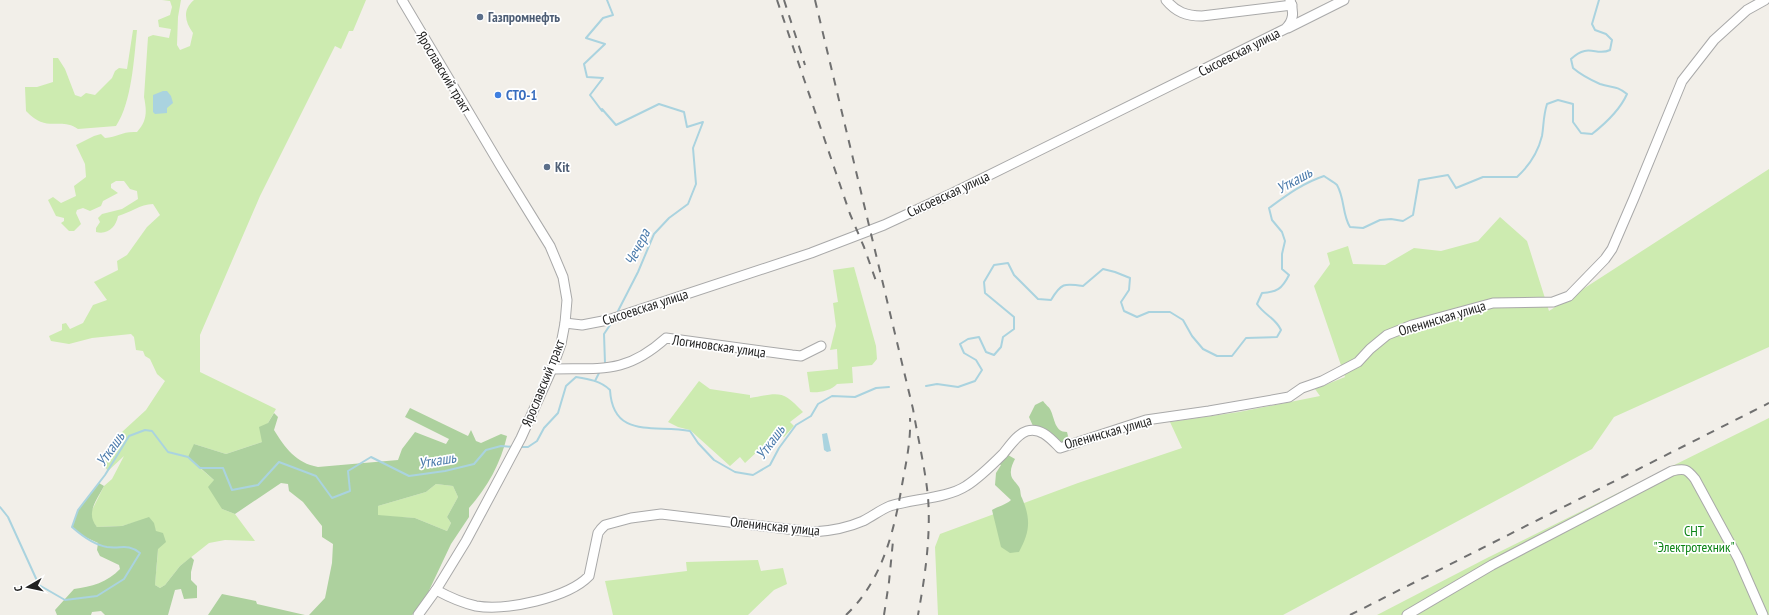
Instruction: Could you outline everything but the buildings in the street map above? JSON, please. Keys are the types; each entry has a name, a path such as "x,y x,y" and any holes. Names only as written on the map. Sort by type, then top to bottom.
{"street":[{"name":"Ярославский тракт","path":"402,0 550,246 558,261 566,288 567,300 565,323 552,369 521,438 507,466 436,590 418,615"},
{"path":"1166,0 1176,10 1190,16 1202,16 1292,5 1297,15 1302,17 1311,16"},
{"path":"1285,29 1344,0"},
{"name":"Оленинская улица","path":"436,590 463,602 494,607 515,605 549,597 580,583 589,576 598,534 605,525 631,518 661,514 813,532 829,531 846,527 864,520 890,506 956,491 966,486 1026,431 1036,430 1047,434 1060,448 1146,420 1289,397 1302,388 1322,381 1358,362 1370,349 1387,335 1412,325 1493,303 1553,302 1570,296 1605,259 1612,249 1682,82 1714,40 1747,10 1765,0"},
{"name":"Сысоевская улица","path":"565,323 582,325 608,320 811,253 884,225 956,192 1285,29 1290,25 1292,19 1292,5"},
{"name":"Логиновская улица","path":"552,369 612,368 625,365 652,351 666,338 801,356 821,346"},
{"path":"1407,615 1492,565 1646,484 1672,471 1681,469 1688,470 1695,479 1738,558 1763,615"}],"green space":[{"path":"162,0 181,0 178,17 177,45 180,50 190,46 193,33 188,25 186,12 194,0 366,0 353,31 349,31 341,49 335,46 260,196 200,335 200,372 276,409 268,423 262,442 226,454 194,444 200,468 214,480 222,509 235,514 255,541 225,540 209,543 180,566 165,585 160,588 155,585 158,550 156,532 149,518 122,526 97,527 92,521 90,514 104,486 112,479 124,456 108,471 102,463 122,432 146,410 165,381 157,374 150,359 145,356 143,351 136,350 134,337 131,334 92,338 69,344 51,341 49,336 62,330 62,324 66,323 70,329 83,323 93,305 107,300 94,282 118,270 117,261 127,255 147,227 160,215 153,204 144,205 118,216 113,227 108,231 100,233 96,232 96,228 100,222 98,218 102,214 122,209 138,199 137,191 130,189 124,181 116,181 111,184 111,188 118,193 103,201 101,206 90,211 83,208 77,210 76,213 81,224 74,231 69,231 61,223 64,221 64,218 56,216 48,200 53,197 61,203 76,196 74,186 86,177 85,164 76,145 101,134 105,138 128,132 137,132 143,124 146,112 144,97 148,37 153,35 169,38 171,29 159,27 158,20 170,15 172,7 170,1"},
{"path":"133,30 137,30 129,92 126,105 116,126 78,129 71,125 40,122 26,111 25,87 37,87 53,82 53,58 58,58 65,69 75,95 81,97 86,93 95,95 112,78 115,71 119,68 127,69"},
{"path":"1769,169 1769,347 1614,417 1592,449 1283,615 938,615 935,547 940,534 1078,483 1182,448 1170,422 1239,412 1320,396 1315,389 1345,377 1314,286 1330,264 1327,253 1348,246 1353,264 1385,265 1414,248 1441,251 1478,241 1500,217 1527,241 1549,311"},
{"path":"854,267 876,346 877,359 872,365 852,367 853,383 837,384 824,391 810,392 807,372 838,369 837,349 830,350 836,326 833,303 838,302 833,270"},
{"path":"699,381 710,389 750,395 750,398 780,394 790,399 803,412 790,422 794,426 784,437 778,432 745,463 740,457 730,466 690,430 678,427 668,422"},
{"path":"1043,401 1050,409 1057,427 1060,430 1067,432 1069,440 1062,444 1033,426 1029,417 1035,405"},
{"path":"410,408 468,436 471,430 476,441 481,443 501,434 507,436 501,456 492,475 482,492 469,508 469,517 451,544 425,599 412,615 309,615 325,598 332,563 333,544 322,537 322,526 303,502 289,491 288,484 281,483 235,514 222,509 208,487 214,480 188,457 194,444 226,454 262,442 259,427 268,423 274,413 278,417 274,430 282,443 292,454 303,462 318,467 398,460 402,449 415,432 446,444 449,439 405,417","holes":["436,484 453,486 458,497 447,517 451,523 447,531 415,518 378,515 378,506 426,492"]},
{"name":"СНТ \"Электротехник\"","path":"1769,418 1769,615 1377,615 1487,558"},
{"path":"1008,455 1015,459 1011,468 1011,476 1020,488 1028,519 1027,532 1023,545 1019,552 1010,553 1001,547 992,510 1011,500 995,485 996,473 1001,465 997,463 1000,459"},
{"path":"99,483 104,486 93,506 92,512 92,517 97,527 122,526 149,517 154,523 156,531 163,533 166,542 158,549 155,585 160,588 165,585 180,566 191,557 194,560 191,580 197,586 197,598 184,599 181,589 175,590 168,615 105,615 101,611 92,612 91,615 57,615 55,610 74,589 87,587 105,581 120,569 119,565 100,556 97,550 98,543 83,536 72,527 78,510"},
{"path":"436,484 453,486 458,497 447,517 451,523 447,531 415,518 378,516 378,506 426,492"},
{"path":"758,560 761,571 783,568 787,584 774,590 748,615 613,615 605,581 687,571 686,562"},
{"path":"222,594 256,601 257,604 305,615 208,615"}],"water":[{"path":"167,91 171,96 173,103 167,108 167,113 155,114 153,112 153,95"},
{"path":"827,433 831,451 827,452 824,450 822,434"}],"waterway":[{"name":"Чечера","path":"607,0 613,15 603,18 586,38 605,44 584,64 587,77 603,78 590,95 602,111 602,109 616,125 659,104 684,112 687,127 703,122 693,148 696,184 688,204 669,218 654,234 638,272 618,311"},
{"name":"Уткашь","path":"926,386 937,384 958,387 975,381 982,370 976,360 964,353 960,344 968,339 979,337 986,352 994,355 1001,347 1003,337 1014,329 1014,317 985,293 984,282 994,265 1008,263 1014,275 1038,299 1051,300 1061,287 1067,285 1083,286 1103,269 1130,278 1129,290 1121,302 1124,311 1137,317 1149,312 1170,312 1183,320 1192,336 1203,349 1217,356 1232,356 1246,338 1277,337 1281,330 1279,326 1257,304 1262,293 1275,291 1284,284 1289,275 1282,269 1282,254 1285,241 1282,232 1272,220 1269,208 1302,186 1324,176 1337,185 1340,190 1347,222 1350,227 1363,228 1380,220 1391,219 1403,221 1413,215 1419,180 1448,175 1456,188 1483,177 1517,177 1529,163 1538,148 1542,136 1547,104 1558,100 1573,104 1573,122 1581,133 1592,134 1612,116 1621,105 1627,94 1617,88 1593,81 1573,68 1571,59 1583,51 1605,52 1610,50 1612,40 1606,34 1595,30 1592,24 1599,0"},
{"name":"Чечера","path":"605,363 604,334 610,325"},
{"name":"Чечера","path":"595,381 599,373"},
{"name":"Уткашь","path":"520,447 528,447 537,441 544,428 558,413 566,386 576,377 599,382 610,390 613,406 619,417 627,423 638,427 690,431 698,443 714,460 735,472 753,475 770,465 779,448 796,425 811,416 818,404 832,396 855,397 876,388 889,387"},
{"name":"Уткашь","path":"0,507 8,517 39,585 65,600 97,596 124,579 140,553 128,547 107,547 98,544 72,527 78,510 105,475 129,436 145,430 152,431 168,452 188,457 200,468 223,468 232,490 258,485 279,462 316,476 332,498 350,491 348,471 371,457 409,476 445,471 474,464 486,450 501,446 514,447"}],"railway":[{"path":"777,0 850,214 876,281"},
{"path":"784,0 805,65"},
{"path":"815,0 913,409 925,475 928,497 929,527 925,571 918,615"},
{"path":"1350,615 1769,403"},
{"path":"846,615 869,587 890,538 899,503 907,460 910,435 910,418"},
{"path":"884,615 893,541"}],"place":[{"name":"Газпромнефть","path":"480,17"},
{"name":"СТО-1","path":"498,95"},
{"name":"Kit","path":"547,167"}]}
